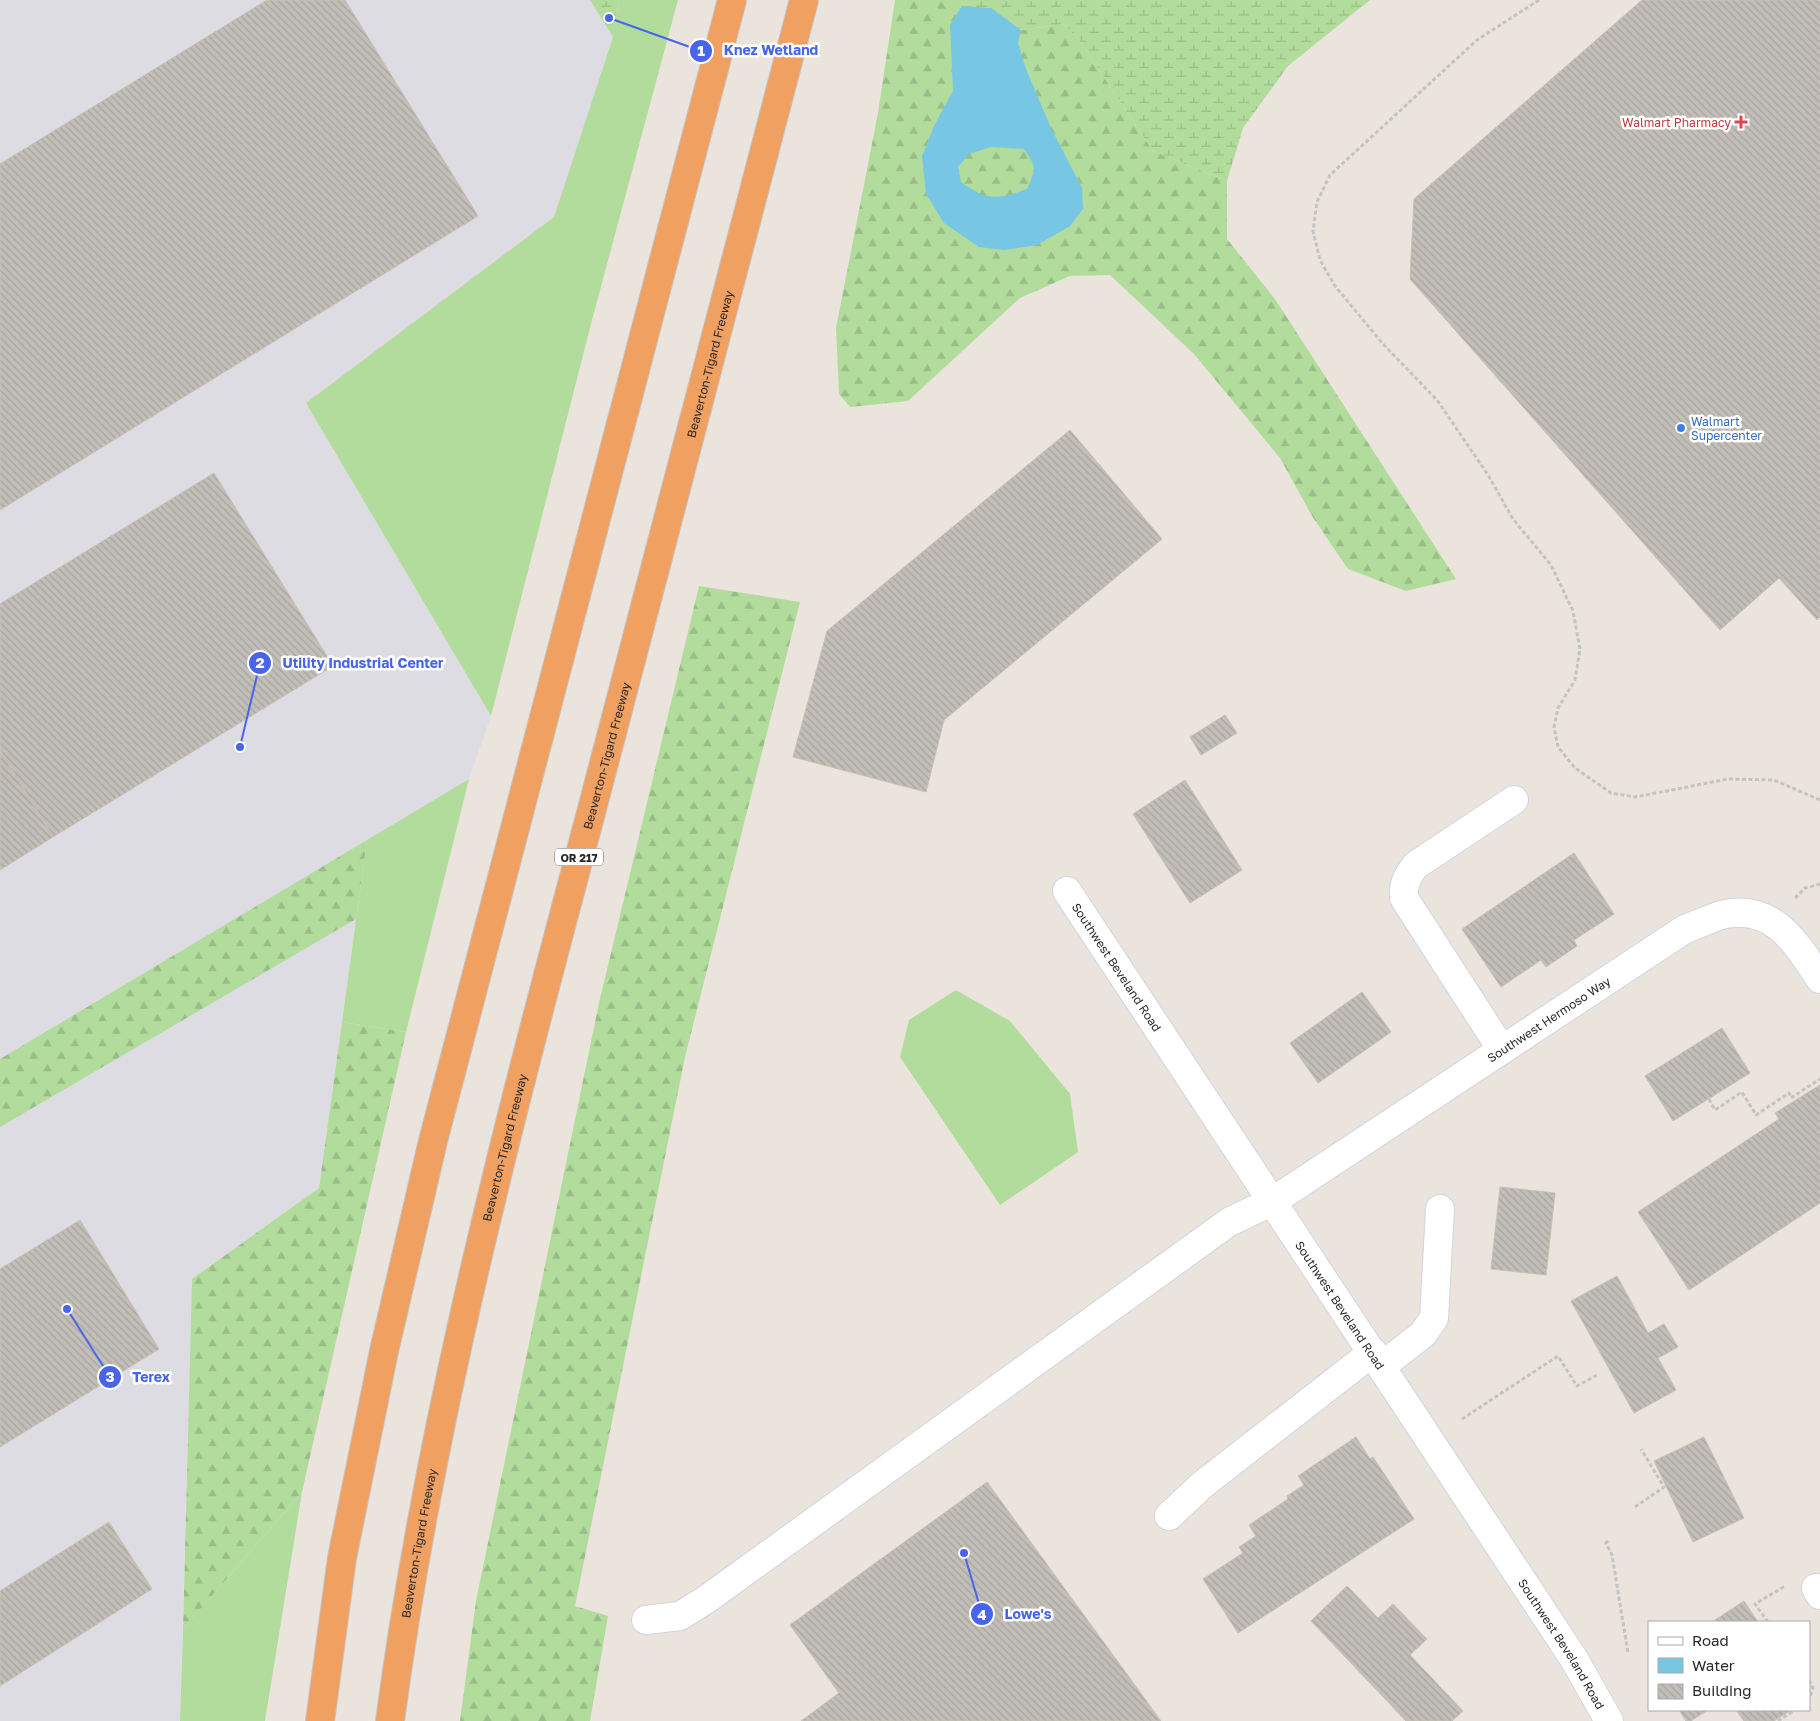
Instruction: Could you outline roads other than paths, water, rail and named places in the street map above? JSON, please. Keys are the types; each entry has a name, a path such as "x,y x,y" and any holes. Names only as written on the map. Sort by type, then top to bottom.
{"highway":[{"path":"320,1721 342,1558 384,1351 433,1141 732,0"},
{"name":"Beaverton-Tigard Freeway","path":"390,1721 401,1639 433,1458 504,1150 804,0"}],"street":[{"path":"1502,1050 1404,898 1404,887 1408,876 1416,866 1514,800"},
{"name":"Southwest Beveland Road","path":"1067,891 1378,1359 1574,1659 1609,1721"},
{"name":"Southwest Hermoso Way","path":"646,1620 680,1616 707,1599 1229,1222 1273,1201 1685,929 1722,915 1750,913 1773,921 1795,942 1820,979"},
{"path":"1169,1516 1202,1485 1378,1359 1423,1334 1434,1318 1440,1209"}],"water":[{"path":"962,6 991,8 1021,30 1018,43 1026,69 1051,128 1082,188 1083,209 1070,226 1037,245 1005,250 979,247 944,223 926,194 922,156 935,124 953,91 950,25","holes":["991,147 1024,149 1034,168 1027,189 1000,197 993,197 978,193 961,182 958,167 969,154"]}],"place":[{"name":"Knez Wetland","path":"609,18"},
{"name":"Walmart Pharmacy","path":"1741,122"},
{"name":"Walmart Supercenter","path":"1681,428"},
{"name":"Utility Industrial Center","path":"240,747"},
{"name":"Terex","path":"67,1309"},
{"name":"Lowe's","path":"964,1553"}]}
